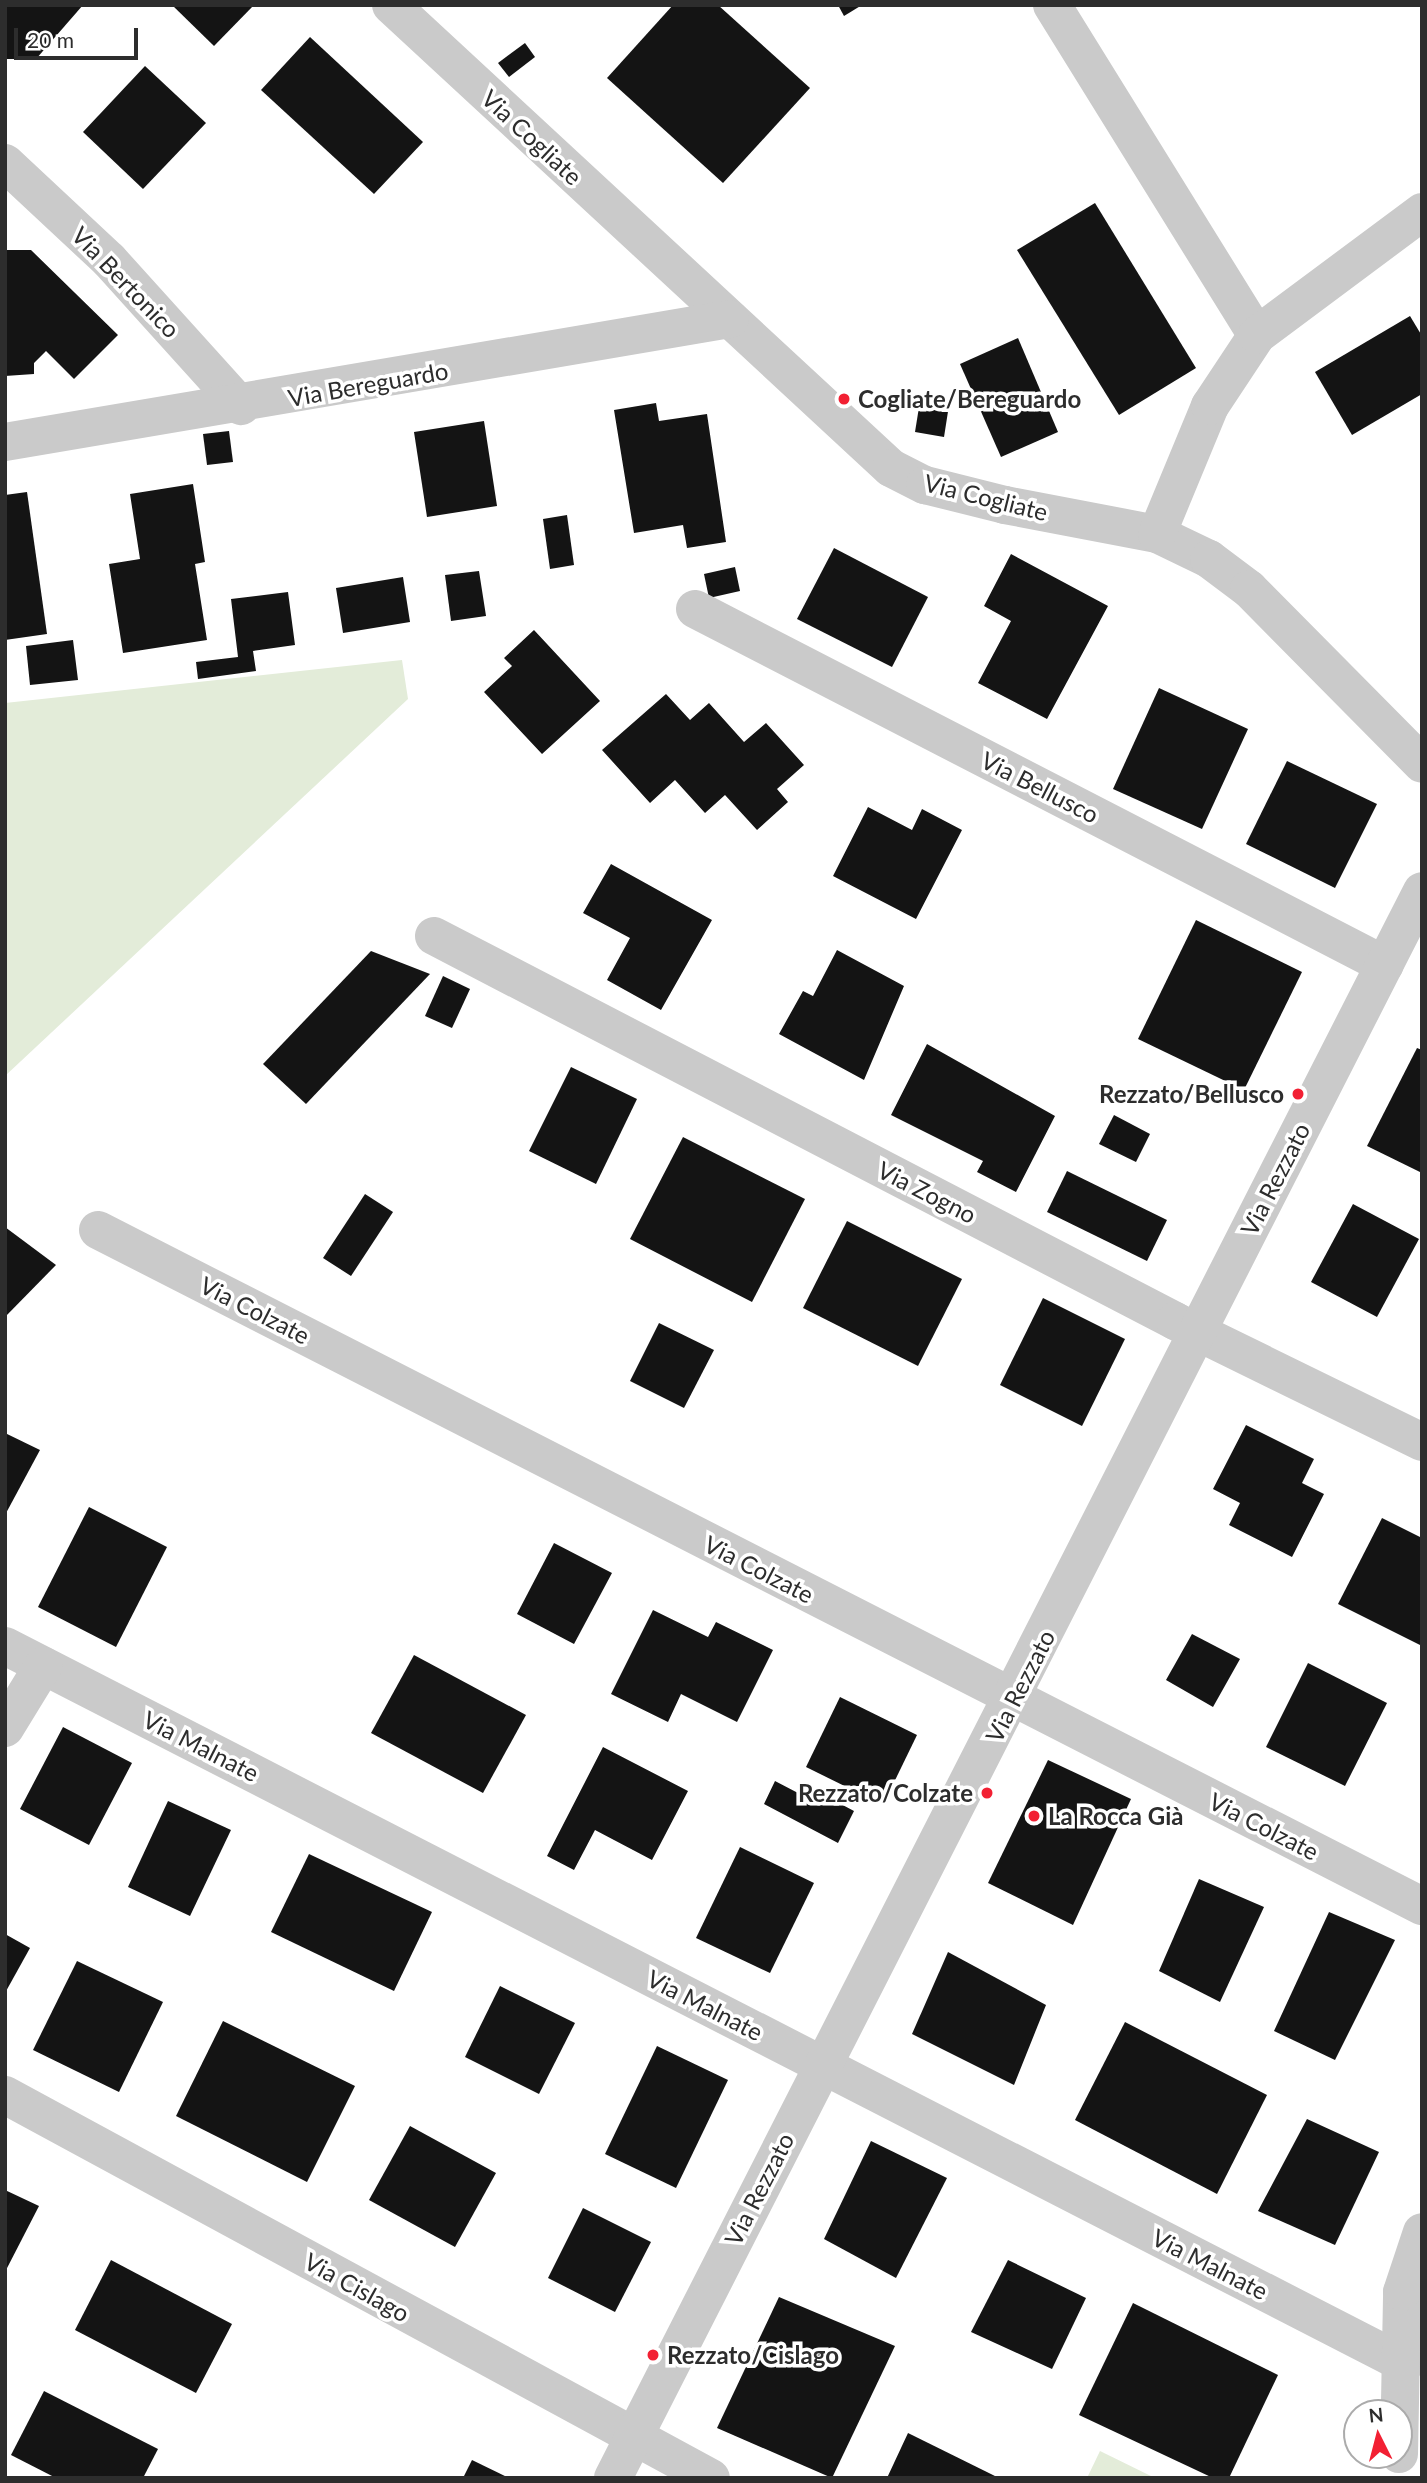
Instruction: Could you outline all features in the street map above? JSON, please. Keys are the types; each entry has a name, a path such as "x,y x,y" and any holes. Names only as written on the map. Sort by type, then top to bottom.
{"street":[{"name":"Via Cogliate","path":"391,5 862,445 909,478 1005,505 1157,534 1209,559 1249,589 1422,764"},
{"path":"1052,5 1257,335"},
{"name":"Via Bertonico","path":"5,163 109,260 241,407"},
{"path":"1157,534 1210,406 1257,335 1422,212"},
{"name":"Via Bereguardo","path":"5,442 241,407 730,319"},
{"name":"Via Bellusco","path":"695,608 1385,965"},
{"name":"Via Rezzato","path":"613,2478 822,2064 1014,1700 1422,891"},
{"name":"Via Zogno","path":"434,936 1422,1442"},
{"name":"Via Colzate","path":"98,1230 1422,1906"},
{"name":"Via Malnate","path":"5,1646 822,2064 1413,2353"},
{"path":"5,1728 43,1666"},
{"name":"Via Cislago","path":"5,2095 711,2478"},
{"path":"1407,2399 1413,2353 1402,2292 1422,2232"}],"green space":[{"path":"402,660 408,699 5,1076 5,703"},
{"path":"1100,2451 1155,2478 1087,2478"}],"building":[{"path":"5,5 83,5 36,59 5,59"},
{"path":"172,5 254,5 214,46"},
{"path":"673,5 718,5 810,88 723,183 607,78"},
{"path":"838,5 862,5 844,16"},
{"path":"310,37 423,142 374,194 261,90"},
{"path":"525,43 535,57 509,77 498,63"},
{"path":"145,66 206,123 143,189 83,132"},
{"path":"1095,203 1196,368 1119,415 1017,250"},
{"path":"5,250 31,250 118,335 74,379 46,351 34,363 34,374 5,376"},
{"path":"1410,316 1422,336 1422,394 1352,435 1315,372"},
{"path":"1018,338 1058,432 1001,457 960,364"},
{"path":"920,401 949,405 944,437 915,432"},
{"path":"656,403 659,421 707,414 726,542 687,548 683,525 634,533 614,410"},
{"path":"484,421 497,506 427,517 414,432"},
{"path":"229,431 233,462 207,465 203,434"},
{"path":"193,484 205,562 195,564 207,640 123,653 109,564 140,559 130,494"},
{"path":"27,492 47,634 5,640 5,495"},
{"path":"567,515 574,565 550,569 543,519"},
{"path":"834,548 928,597 892,667 797,619"},
{"path":"1011,554 1108,606 1047,719 978,683 1011,621 984,606"},
{"path":"735,567 740,591 709,598 704,574"},
{"path":"479,571 486,616 451,621 445,575"},
{"path":"403,577 410,622 343,633 336,588"},
{"path":"288,592 295,645 253,651 256,671 198,679 196,662 238,657 231,599"},
{"path":"534,630 600,701 542,754 484,692 512,666 504,658"},
{"path":"73,640 78,680 30,685 26,646"},
{"path":"1159,688 1248,729 1202,829 1113,789"},
{"path":"666,694 690,720 709,703 744,742 766,723 804,765 777,789 788,802 757,830 725,795 705,813 675,780 650,803 602,750"},
{"path":"1287,761 1377,804 1335,888 1246,844"},
{"path":"868,807 912,830 922,809 962,830 916,919 833,876"},
{"path":"611,864 712,920 661,1010 607,980 630,938 583,913"},
{"path":"1196,920 1302,972 1244,1090 1138,1039"},
{"path":"837,950 904,986 864,1080 779,1034 803,991 813,996"},
{"path":"371,951 430,974 306,1104 263,1064"},
{"path":"443,976 470,989 452,1028 425,1016"},
{"path":"927,1044 1055,1116 1016,1192 977,1172 983,1161 891,1115"},
{"path":"1417,1048 1422,1050 1422,1173 1367,1146"},
{"path":"571,1067 637,1099 596,1184 529,1151"},
{"path":"1114,1115 1150,1134 1136,1162 1099,1144"},
{"path":"683,1137 805,1199 752,1302 630,1239"},
{"path":"1067,1171 1167,1220 1147,1261 1047,1212"},
{"path":"365,1194 393,1212 351,1276 323,1258"},
{"path":"1353,1204 1419,1239 1377,1317 1311,1282"},
{"path":"847,1221 962,1279 918,1366 803,1308"},
{"path":"5,1227 56,1265 5,1317"},
{"path":"1043,1298 1125,1339 1082,1426 1000,1385"},
{"path":"659,1323 714,1350 684,1408 630,1381"},
{"path":"1246,1425 1314,1459 1302,1483 1324,1494 1292,1557 1229,1525 1240,1503 1213,1489"},
{"path":"5,1433 40,1450 5,1515"},
{"path":"89,1507 167,1547 116,1647 38,1607"},
{"path":"1382,1518 1422,1538 1422,1646 1338,1604"},
{"path":"554,1543 612,1573 574,1644 517,1614"},
{"path":"653,1610 708,1637 716,1622 773,1650 737,1722 681,1694 668,1722 611,1694"},
{"path":"1192,1634 1240,1659 1213,1707 1166,1680"},
{"path":"414,1655 526,1715 483,1793 371,1733"},
{"path":"1308,1663 1387,1703 1345,1786 1266,1747"},
{"path":"840,1697 917,1735 883,1805 806,1767"},
{"path":"63,1727 132,1763 89,1845 20,1809"},
{"path":"603,1747 688,1791 652,1860 595,1830 574,1870 547,1856"},
{"path":"1048,1760 1131,1799 1073,1925 988,1883"},
{"path":"775,1781 798,1793 803,1784 854,1811 838,1843 764,1804"},
{"path":"168,1801 231,1830 190,1916 128,1887"},
{"path":"740,1847 814,1883 770,1973 696,1938"},
{"path":"309,1854 432,1912 394,1991 271,1932"},
{"path":"1199,1879 1264,1907 1220,2002 1159,1971"},
{"path":"1329,1912 1395,1940 1335,2060 1274,2031"},
{"path":"5,1934 30,1948 5,1993"},
{"path":"948,1952 1046,2005 1014,2085 912,2034"},
{"path":"77,1961 163,2002 119,2092 33,2050"},
{"path":"500,1986 575,2023 539,2094 465,2057"},
{"path":"223,2021 355,2086 307,2182 176,2116"},
{"path":"1125,2022 1267,2095 1217,2194 1075,2120"},
{"path":"657,2046 728,2080 676,2188 605,2154"},
{"path":"1307,2119 1379,2152 1335,2245 1258,2211"},
{"path":"410,2126 496,2173 455,2247 369,2200"},
{"path":"871,2141 947,2178 896,2278 824,2239"},
{"path":"5,2190 39,2206 5,2272"},
{"path":"583,2208 651,2242 615,2312 548,2278"},
{"path":"111,2260 232,2324 196,2393 75,2330"},
{"path":"1008,2260 1086,2298 1052,2369 971,2332"},
{"path":"779,2297 895,2346 832,2478 717,2428"},
{"path":"1133,2303 1278,2375 1229,2478 1213,2478 1079,2415"},
{"path":"44,2391 158,2449 143,2478 56,2478 11,2455"},
{"path":"908,2433 999,2478 887,2478"},
{"path":"472,2460 509,2478 463,2478"}],"place":[{"name":"Cogliate/Bereguardo","path":"844,399"},
{"name":"Rezzato/Bellusco","path":"1298,1094"},
{"name":"Rezzato/Colzate","path":"987,1793"},
{"name":"La Rocca Già","path":"1034,1816"},
{"name":"Rezzato/Cislago","path":"653,2355"}]}
